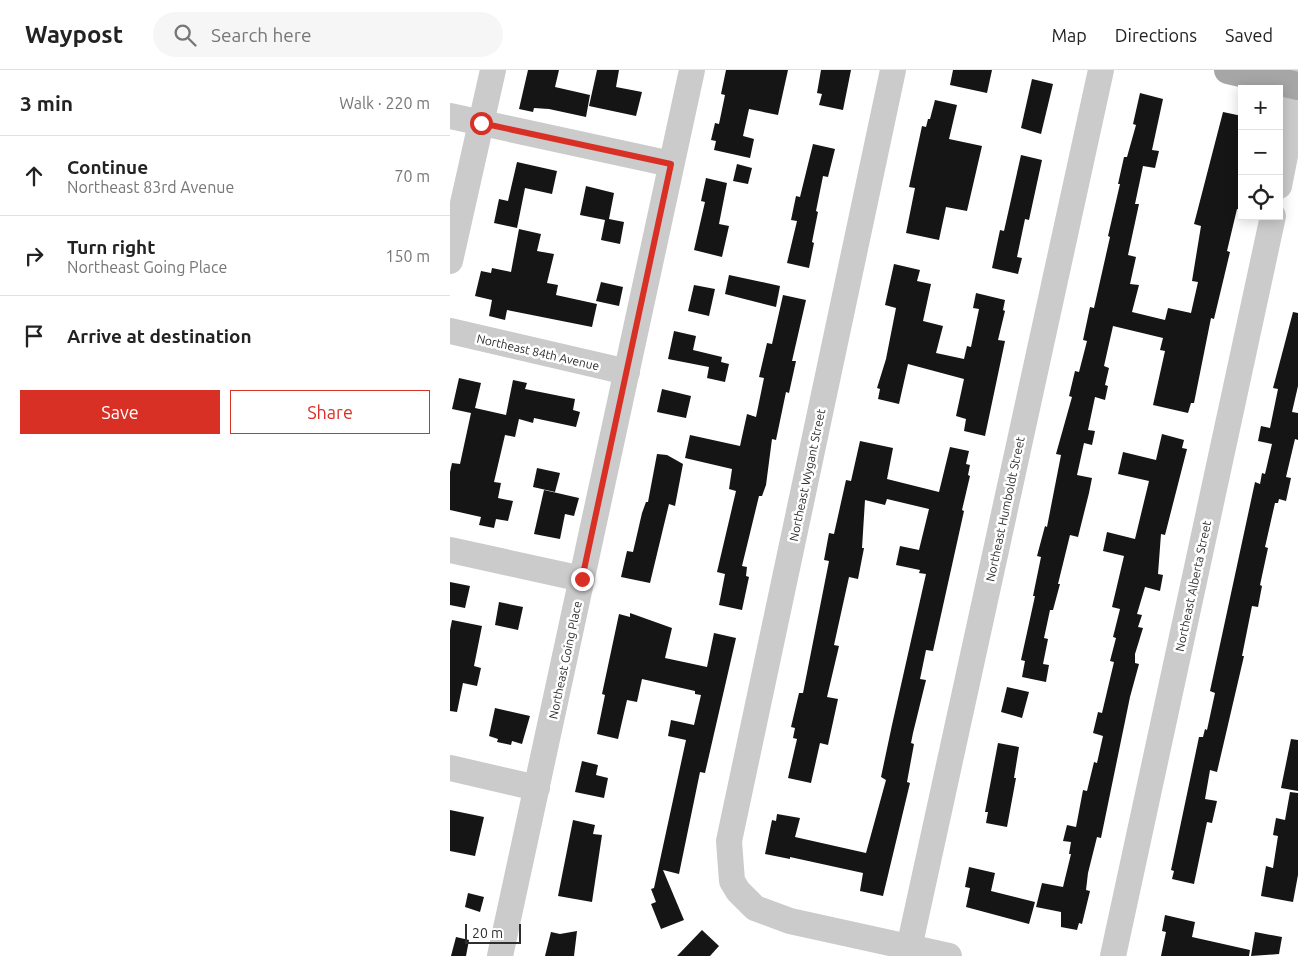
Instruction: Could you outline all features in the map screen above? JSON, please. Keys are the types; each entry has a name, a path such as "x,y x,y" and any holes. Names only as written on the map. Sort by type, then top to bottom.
{"main road":[{"path":"1228,70 1290,80"}],"street":[{"path":"450,261 493,70"},
{"name":"Northeast Going Place","path":"500,956 692,70"},
{"name":"Northeast Wygant Street","path":"893,70 729,841 732,881 738,891 756,908 790,921 909,948"},
{"name":"Northeast Humboldt Street","path":"909,948 1101,70"},
{"path":"1281,175 1293,116 1290,80"},
{"path":"450,116 671,164"},
{"name":"Northeast Alberta Street","path":"1113,956 1272,220"},
{"name":"Northeast 84th Avenue","path":"450,331 627,372"},
{"path":"450,550 582,579"},
{"path":"450,768 537,788"},
{"path":"909,948 949,956"}],"building":[{"path":"528,70 559,70 555,87 590,95 586,117 549,109 534,108 533,112 519,109"},
{"path":"597,70 619,70 616,87 642,92 636,116 589,106"},
{"path":"726,70 788,70 778,115 749,109 743,136 754,139 750,158 714,150 716,141 711,140 715,123 719,124 725,95 721,94"},
{"path":"821,70 851,70 843,110 819,105 822,94 817,93"},
{"path":"953,70 992,70 987,93 950,85"},
{"path":"1032,79 1053,84 1041,134 1021,128"},
{"path":"1140,93 1163,99 1152,150 1159,151 1155,168 1143,166 1135,204 1139,204 1128,255 1136,257 1130,284 1139,285 1132,312 1165,320 1168,308 1191,313 1198,282 1192,281 1201,226 1194,224 1223,112 1238,115 1238,209 1227,251 1230,252 1214,319 1211,318 1194,403 1191,403 1188,413 1153,405 1165,351 1160,350 1163,338 1113,326 1104,366 1109,368 1105,385 1108,386 1105,400 1095,397 1088,430 1095,431 1092,445 1084,443 1077,475 1092,478 1089,493 1078,537 1070,535 1058,584 1060,584 1053,610 1050,610 1044,638 1048,639 1043,664 1049,665 1046,682 1022,677 1025,661 1021,660 1035,596 1033,596 1041,557 1037,556 1045,526 1047,527 1061,455 1056,454 1072,397 1069,396 1075,371 1079,372 1087,341 1083,340 1090,307 1094,308 1110,237 1108,236 1124,157 1127,157 1136,125 1133,124"},
{"path":"935,100 957,105 949,139 982,146 967,211 946,207 939,240 906,233 915,188 909,187 922,126 926,127 928,119 930,119"},
{"path":"813,144 835,149 828,177 823,176 816,211 818,212 809,268 787,263 797,221 791,220 796,196 800,197"},
{"path":"1021,155 1042,160 1029,220 1025,219 1017,257 1022,258 1018,274 992,268 1000,230 1004,231"},
{"path":"517,162 557,171 552,194 525,188 517,228 494,223 499,199 508,201"},
{"path":"737,164 752,168 748,184 733,181"},
{"path":"706,178 727,183 719,224 729,226 722,257 694,250 705,202 701,201"},
{"path":"586,186 614,193 609,219 624,222 620,244 601,240 605,220 580,215"},
{"path":"519,229 541,234 537,251 554,254 547,283 558,285 556,295 597,304 592,327 507,310 505,320 489,316 492,300 475,296 481,271 491,273 492,268 511,272"},
{"path":"894,264 920,270 917,281 931,284 923,321 943,326 936,353 964,359 967,346 971,347 979,309 973,308 976,293 1005,300 1003,310 1005,311 998,340 1005,341 985,436 964,431 966,419 956,416 964,379 908,364 899,404 878,399 880,389 877,388 886,359 896,308 885,305"},
{"path":"729,275 780,286 776,307 725,294"},
{"path":"601,282 623,287 619,306 596,301"},
{"path":"694,285 715,289 709,316 688,311"},
{"path":"783,295 806,300 792,361 796,361 789,393 786,392 776,440 772,439 766,485 762,496 759,496 742,566 747,567 746,576 749,577 742,610 719,605 725,574 717,572 736,491 729,489 732,469 685,458 690,435 740,446 747,414 756,417 764,378 759,377 767,343 772,344"},
{"path":"1293,312 1298,313 1298,386 1292,412 1298,413 1298,440 1295,439 1286,477 1291,478 1286,501 1279,499 1278,503 1275,503 1265,547 1268,548 1260,585 1262,586 1258,607 1252,606 1242,656 1244,656 1217,772 1210,770 1205,799 1217,801 1212,823 1207,822 1194,884 1172,879 1174,871 1171,870 1199,737 1203,737 1205,729 1207,730 1215,693 1210,691 1255,482 1260,484 1262,473 1265,474 1272,444 1258,441 1261,426 1270,428 1278,389 1273,388"},
{"path":"674,331 696,336 693,350 722,357 721,362 729,364 725,382 707,378 709,367 668,359"},
{"path":"459,378 481,383 475,408 506,415 513,380 527,383 525,389 575,399 573,410 580,412 576,427 534,418 533,423 519,419 515,437 505,435 494,482 501,483 498,498 513,501 508,521 496,519 494,528 479,525 481,517 450,510 450,472 452,463 460,464 471,413 452,409"},
{"path":"662,389 691,396 686,418 657,412"},
{"path":"1162,434 1184,440 1182,448 1187,449 1165,535 1161,534 1158,574 1163,575 1160,591 1145,587 1137,614 1142,615 1138,627 1143,628 1135,654 1135,663 1139,664 1130,697 1101,838 1097,837 1088,873 1086,890 1090,891 1082,924 1079,923 1077,930 1061,927 1061,912 1036,907 1042,883 1063,887 1071,854 1069,854 1071,842 1063,841 1067,825 1076,827 1083,790 1087,791 1094,762 1097,763 1103,736 1093,733 1098,712 1102,713 1114,662 1110,661 1116,638 1113,637 1120,609 1112,607 1124,556 1103,551 1107,532 1135,539 1149,481 1118,474 1123,452 1156,460"},
{"path":"860,441 893,448 887,479 939,492 950,447 969,451 966,464 970,465 968,475 970,476 962,510 964,511 933,651 926,650 920,679 926,680 911,743 914,744 907,782 910,783 883,896 860,891 863,873 790,857 790,859 765,854 772,820 776,821 777,814 800,818 795,837 866,853 886,780 881,777 926,574 919,573 920,570 896,565 900,546 919,550 929,509 887,499 885,505 865,500 862,548 864,548 858,579 849,577 834,645 839,646 827,697 838,699 828,745 820,743 811,783 788,778 797,739 793,738 795,728 791,727 799,693 803,693 829,561 824,560 829,533 834,534 846,480 851,481"},
{"path":"657,454 667,455 683,464 675,506 669,504 650,583 621,577 627,551 633,552 642,513 646,502 648,502"},
{"path":"537,468 560,473 555,492 533,487"},
{"path":"544,490 579,498 574,516 565,514 560,539 534,534"},
{"path":"450,582 470,586 465,608 450,605"},
{"path":"499,602 523,607 518,630 495,625"},
{"path":"630,613 672,628 665,658 707,667 714,633 736,638 705,773 700,772 679,874 663,870 684,920 661,929 651,904 656,902 651,889 654,888 686,740 668,736 671,720 694,725 701,695 695,694 695,691 642,679 637,702 627,700 618,739 597,734 605,695 602,694 619,614 630,617"},
{"path":"452,620 482,626 474,666 481,668 477,686 463,683 457,712 450,711 450,630"},
{"path":"1007,687 1029,692 1022,718 1001,712"},
{"path":"495,708 530,716 522,744 512,741 511,745 497,742 498,739 489,736"},
{"path":"1291,739 1298,740 1298,791 1281,788"},
{"path":"998,743 1019,747 1014,778 1016,778 1007,827 986,823 988,812 985,812"},
{"path":"582,761 598,765 596,775 608,778 604,798 575,792"},
{"path":"1290,792 1298,793 1298,875 1293,902 1261,896 1266,866 1273,868 1278,836 1273,835 1276,818 1285,820"},
{"path":"450,810 484,817 475,856 450,851"},
{"path":"573,820 595,825 593,834 602,835 592,902 558,896"},
{"path":"969,867 995,873 991,891 1035,902 1029,924 966,907 970,888 965,887"},
{"path":"468,893 484,897 480,912 465,907"},
{"path":"1165,915 1195,922 1192,937 1250,950 1249,956 1161,956 1166,932 1162,931"},
{"path":"702,930 719,946 710,956 677,956"},
{"path":"577,931 574,956 545,956 551,932 560,934"},
{"path":"1255,932 1282,937 1279,954 1251,956"},
{"path":"456,937 469,940 466,956 451,956"}],"route":[{"path":"481,123 671,164 582,579"}]}
